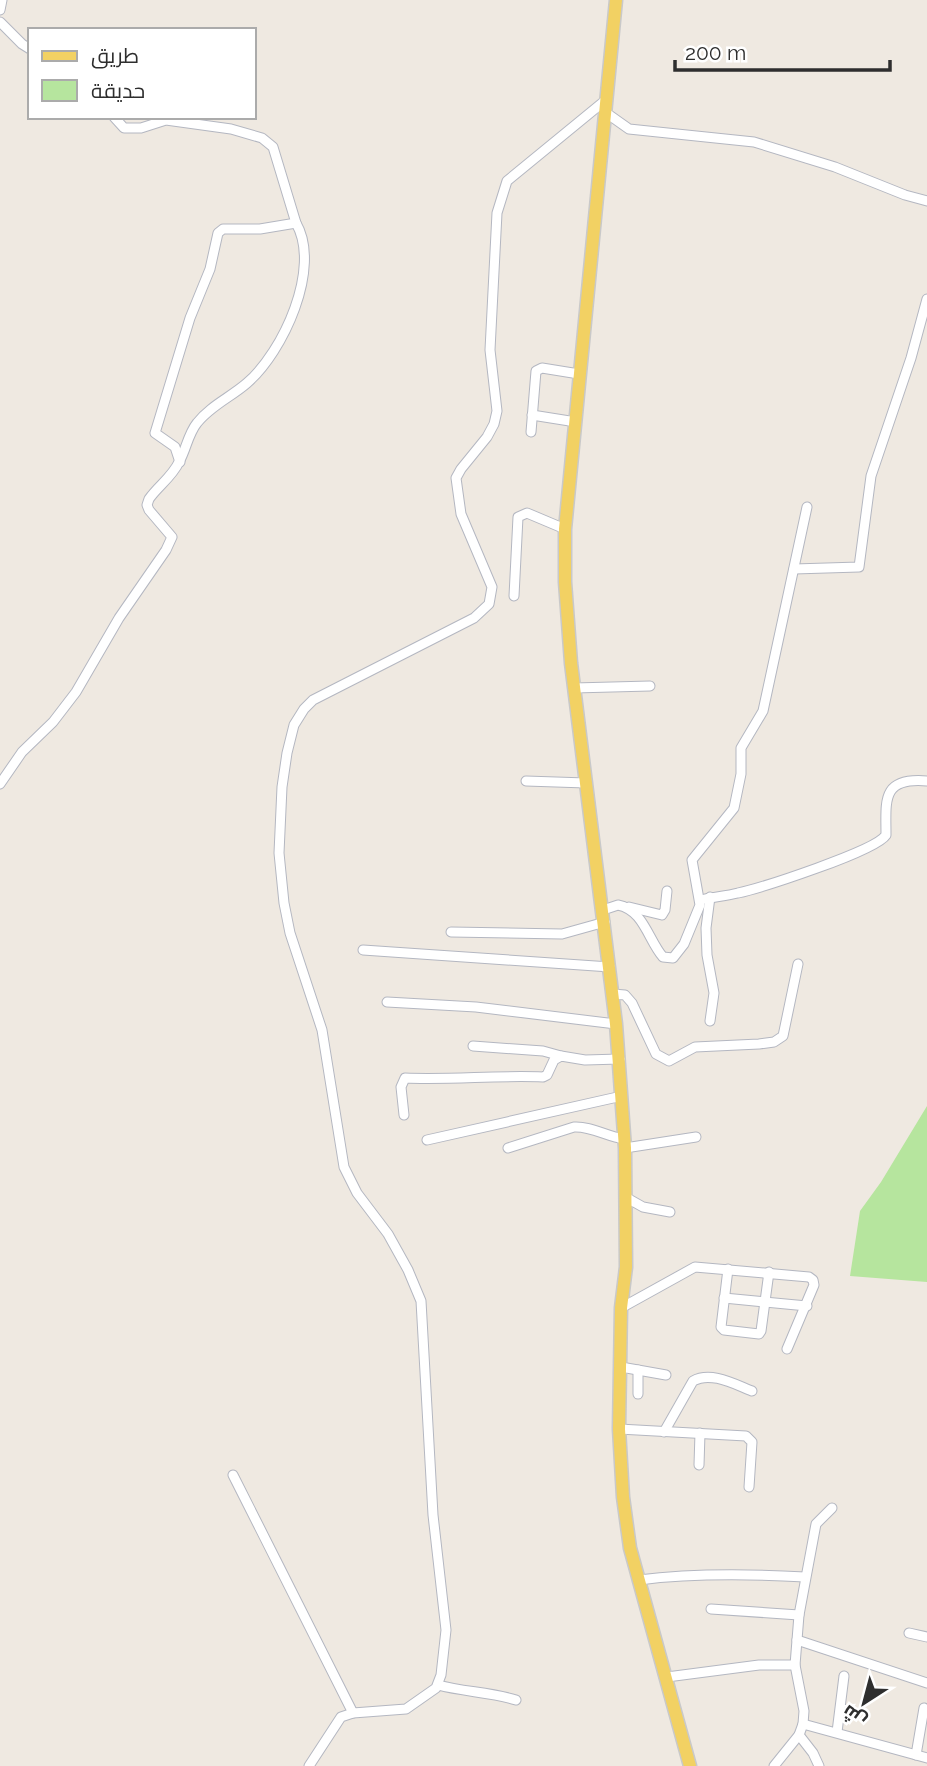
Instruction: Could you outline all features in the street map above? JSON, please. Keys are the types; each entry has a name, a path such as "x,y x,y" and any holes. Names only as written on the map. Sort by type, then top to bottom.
{"main road":[{"path":"616,0 565,529 565,582 574,688 620,1059 627,1198 626,1267 621,1308 619,1429 629,1548 690,1766"}],"street":[{"path":"0,10 2,0"},
{"path":"0,22 28,48"},
{"path":"309,1766 341,1717 353,1713 406,1709 438,1685 446,1630 433,1515 421,1301 388,1234 357,1193 344,1167 322,1030 290,933 284,903 279,853 282,787 294,725 313,700 474,618 489,604 492,587 461,514 456,478 494,424 496,411 490,350 497,213 507,181 606,106 629,129 754,142 835,167 927,201"},
{"path":"0,784 22,752 52,722 76,692 119,618 166,550 172,537 147,505 157,488 180,462 194,425 205,413 257,373 289,325 297,303 303,264 302,234 296,223 274,147 262,138 231,129 166,120 141,128 124,128 116,119"},
{"path":"180,462 174,447 155,433 190,318 210,269 218,233 223,229 260,229 296,223"},
{"path":"794,569 859,568 872,476 911,358 927,299"},
{"path":"531,432 534,374 538,369 579,374"},
{"path":"532,415 576,422"},
{"path":"624,906 639,918 663,957 673,958 684,944 700,905 692,860 734,807 741,774 741,748 763,711 807,507"},
{"path":"514,596 518,517 527,513 565,529"},
{"path":"574,688 650,686"},
{"path":"526,781 586,783"},
{"path":"700,900 736,894 761,886 852,855 877,843 886,835 885,803 890,789 894,785 927,781"},
{"path":"450,932 562,934 604,916 618,905 662,915 666,910 667,891"},
{"path":"710,897 706,928 707,955 714,993 710,1021"},
{"path":"363,950 610,967"},
{"path":"613,994 625,995 632,1003 656,1054 669,1061 695,1047 760,1044 779,1040 783,1036 798,964"},
{"path":"387,1002 476,1007 616,1024"},
{"path":"474,1046 543,1051 585,1060 620,1059"},
{"path":"404,1115 401,1087 405,1078 449,1080 495,1075 543,1077 547,1075 554,1060 561,1056"},
{"path":"427,1140 622,1096"},
{"path":"508,1148 584,1126 625,1144 696,1137"},
{"path":"627,1198 643,1207 670,1212"},
{"path":"621,1308 695,1267 809,1277 814,1285 787,1349"},
{"path":"728,1269 721,1328 752,1334 759,1334 761,1331 769,1272"},
{"path":"724,1298 807,1306"},
{"path":"621,1367 667,1375"},
{"path":"638,1370 638,1394"},
{"path":"664,1432 693,1381 716,1378 752,1391"},
{"path":"619,1429 746,1436 752,1442 749,1487"},
{"path":"699,1465 700,1433"},
{"path":"233,1475 353,1713"},
{"path":"774,1766 799,1735 803,1724 804,1711 795,1665 799,1615 816,1524 832,1508"},
{"path":"639,1580 676,1575 805,1577"},
{"path":"711,1609 799,1615"},
{"path":"909,1633 927,1637"},
{"path":"797,1640 927,1684"},
{"path":"667,1677 759,1665 795,1665"},
{"path":"837,1732 844,1676"},
{"path":"438,1685 497,1694 516,1700"},
{"path":"916,1755 924,1708"},
{"path":"803,1724 927,1758"},
{"path":"799,1735 819,1766"}],"green space":[{"path":"927,1106 927,1282 850,1276 860,1211 881,1182"}]}
